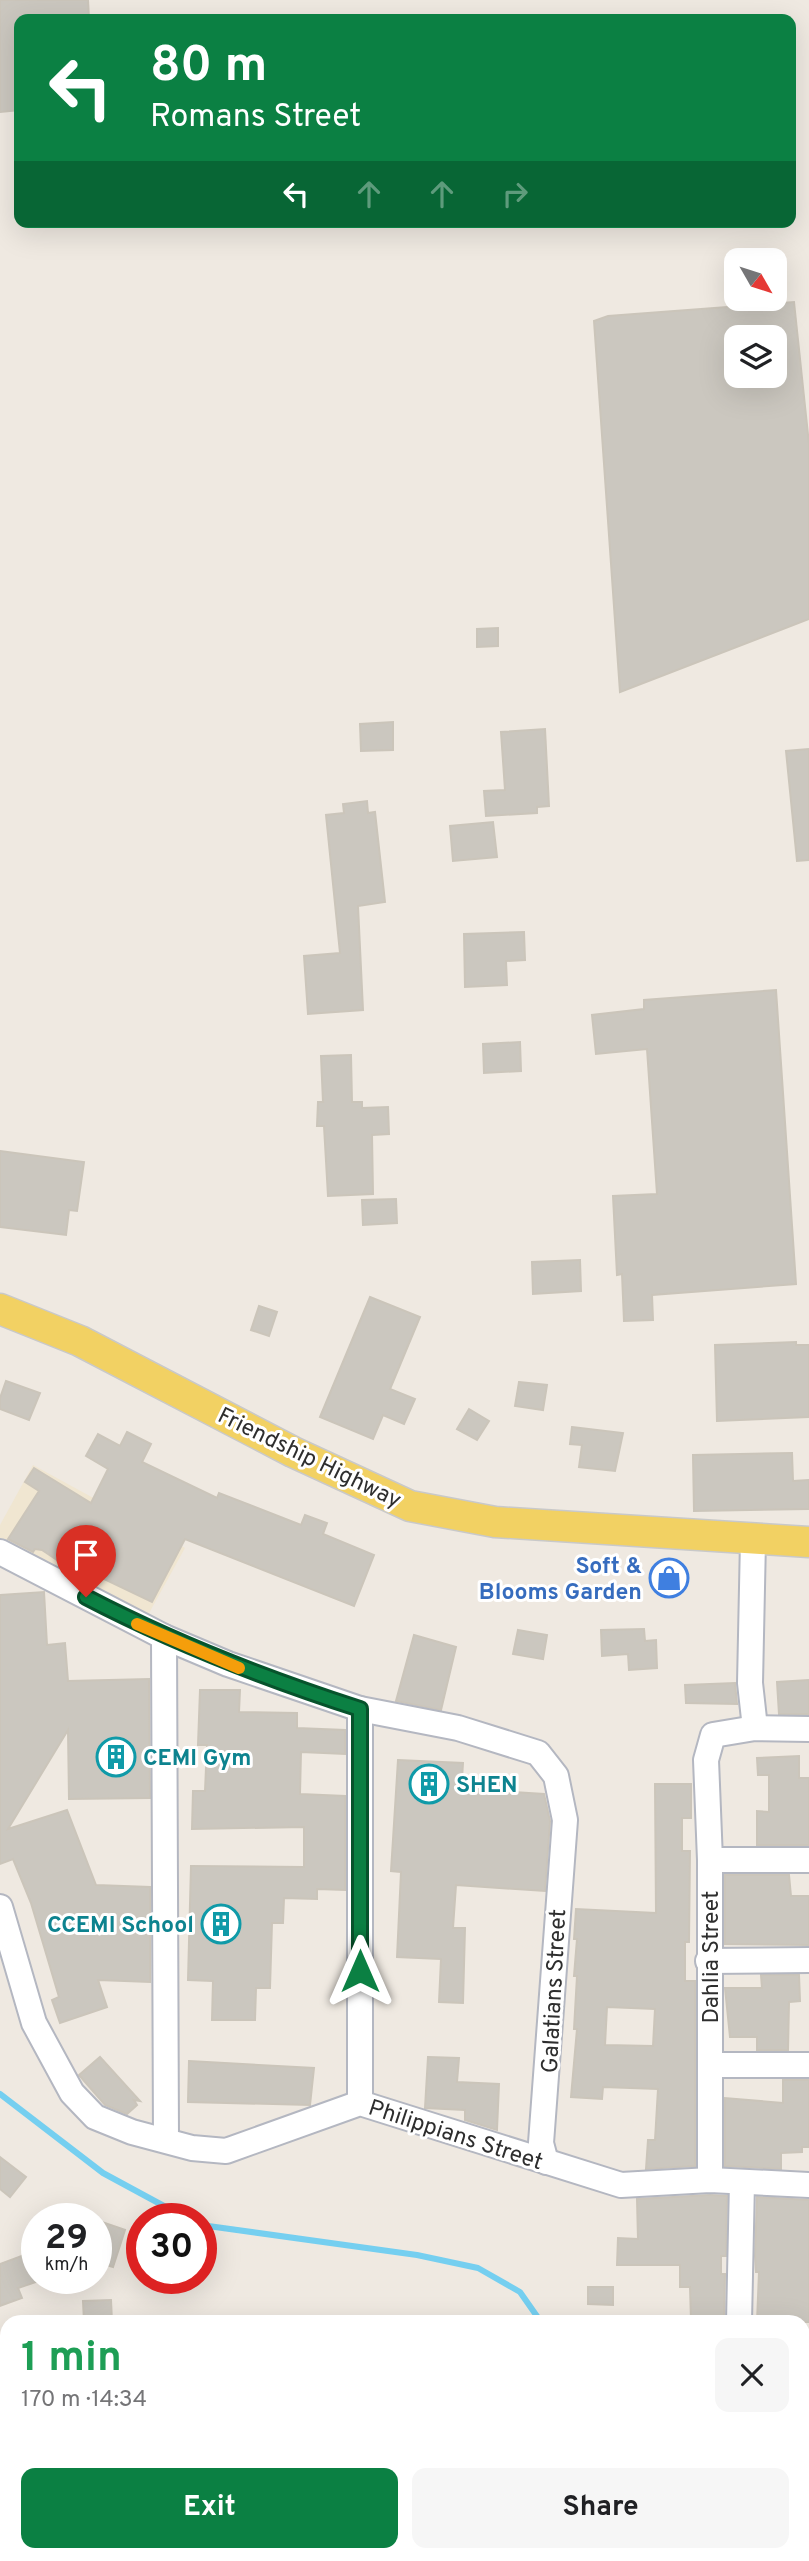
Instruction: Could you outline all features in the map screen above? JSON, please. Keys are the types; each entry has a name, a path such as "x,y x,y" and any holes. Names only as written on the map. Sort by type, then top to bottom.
{"main road":[{"name":"Friendship Highway","path":"0,1309 80,1341 293,1452 410,1506 495,1522 809,1542"}],"street":[{"path":"753,1540 750,1683 755,1728 809,1729"},
{"name":"Galatians Street","path":"0,1552 164,1637 228,1664 360,1709 458,1728 538,1753 556,1776 565,1820 541,2143 546,2162"},
{"path":"164,1637 166,2140"},
{"path":"360,1709 360,2103"},
{"name":"Dahlia Street","path":"710,2180 710,1860 706,1760 713,1735 755,1728"},
{"path":"710,1860 809,1860"},
{"name":"Philippians Street","path":"0,1907 6,1941 34,2022 72,2093 95,2117 192,2148 226,2151 360,2103 621,2185 710,2180 809,2185"},
{"path":"708,1961 809,1960"},
{"path":"710,2065 809,2065"},
{"path":"739,2315 742,2182"}],"shaded area":[{"path":"33,1465 185,1548 143,1624 0,1546 0,1525"}],"building":[{"path":"0,0 88,0 89,14 14,14 14,111 0,112"},
{"path":"788,302 794,302 809,444 809,619 620,692 594,321 608,316 724,307 724,312 788,312"},
{"path":"498,628 498,646 477,647 477,629"},
{"path":"393,722 393,750 361,751 360,724"},
{"path":"545,729 549,806 537,807 537,813 486,816 484,791 505,790 501,732"},
{"path":"809,749 809,860 797,861 786,751"},
{"path":"367,801 368,813 375,812 385,902 358,906 363,1010 308,1014 304,956 340,953 326,815 344,813 343,804"},
{"path":"493,822 497,857 453,861 450,826"},
{"path":"524,932 525,960 506,961 507,985 465,987 464,934"},
{"path":"776,990 796,1284 652,1295 653,1320 624,1321 622,1274 617,1275 613,1196 657,1194 647,1049 596,1054 592,1015 644,1009 644,1000"},
{"path":"520,1042 521,1071 484,1073 483,1044"},
{"path":"351,1055 352,1102 362,1102 362,1108 388,1107 389,1134 372,1135 373,1194 328,1196 324,1126 317,1126 318,1102 323,1102 321,1056"},
{"path":"0,1151 84,1162 77,1211 69,1210 66,1235 0,1227"},
{"path":"396,1199 397,1223 363,1225 362,1200"},
{"path":"580,1260 581,1291 533,1294 532,1262"},
{"path":"370,1297 420,1317 390,1389 415,1399 404,1424 383,1415 373,1439 320,1417"},
{"path":"259,1306 277,1312 269,1336 251,1330"},
{"path":"796,1342 796,1345 809,1345 809,1417 717,1421 715,1345"},
{"path":"6,1381 40,1393 29,1420 0,1409 0,1398"},
{"path":"519,1382 547,1385 543,1410 515,1406"},
{"path":"469,1409 489,1421 477,1440 457,1429"},
{"path":"572,1427 623,1433 615,1471 579,1467 582,1445 570,1444"},
{"path":"127,1432 151,1444 142,1462 217,1498 219,1493 301,1525 305,1515 327,1523 323,1534 374,1555 354,1606 185,1539 152,1602 75,1565 72,1570 42,1550 35,1549 33,1552 8,1539 39,1491 25,1482 34,1468 91,1503 108,1469 86,1456 98,1434 120,1446"},
{"path":"792,1453 793,1481 809,1480 809,1509 694,1511 693,1455"},
{"path":"44,1592 47,1645 65,1643 68,1681 149,1679 150,1798 69,1799 68,1730 8,1829 67,1810 96,1885 150,1887 150,1982 98,1980 107,2007 60,2023 52,2000 59,1997 31,1903 13,1859 0,1864 0,1595"},
{"path":"644,1629 645,1641 656,1640 657,1668 629,1670 628,1654 602,1656 601,1630"},
{"path":"518,1630 547,1635 543,1659 513,1654"},
{"path":"414,1635 456,1647 441,1710 396,1701"},
{"path":"809,1680 809,1714 779,1714 777,1682"},
{"path":"735,1683 737,1704 686,1703 685,1685"},
{"path":"200,1690 240,1690 239,1712 297,1713 297,1728 345,1730 345,1754 301,1752 300,1794 345,1796 345,1890 317,1889 317,1899 284,1898 283,1923 272,1923 270,1988 256,1988 255,2020 212,2020 213,1981 188,1980 191,1866 304,1867 304,1827 192,1829 193,1791 205,1791 207,1745 198,1745"},
{"path":"799,1756 799,1778 809,1778 809,1845 757,1845 757,1811 769,1812 769,1775 758,1775 757,1758"},
{"path":"398,1760 463,1763 462,1779 513,1782 513,1792 544,1794 550,1821 545,1891 456,1885 453,1928 465,1928 463,2003 439,2002 441,1959 397,1957 401,1872 391,1871"},
{"path":"655,1784 691,1784 691,1818 682,1818 682,1851 690,1851 689,1942 685,1942 685,1981 695,1981 695,2166 646,2169 648,2140 655,2140 658,2089 603,2087 602,2099 571,2097 577,2029 574,2029 577,1976 574,1976 577,1939 574,1939 576,1909 656,1913","holes":["607,2007 655,2009 653,2046 605,2045"]},
{"path":"725,1875 789,1875 791,1896 809,1896 809,1945 725,1944"},
{"path":"761,1975 799,1975 800,2001 789,2002 788,2050 757,2050 757,2037 730,2037 725,1988 762,1988"},
{"path":"100,2057 140,2101 134,2100 137,2105 127,2114 105,2105 79,2075"},
{"path":"428,2057 459,2058 457,2082 499,2084 497,2130 465,2120 465,2110 425,2108"},
{"path":"189,2061 314,2068 310,2105 188,2102"},
{"path":"783,2080 809,2080 809,2147 802,2147 802,2152 781,2153 781,2169 725,2166 725,2098 783,2103"},
{"path":"0,2157 26,2177 10,2197 0,2189"},
{"path":"727,2196 726,2256 721,2256 721,2274 725,2274 724,2315 691,2315 690,2287 680,2287 680,2265 617,2265 618,2238 638,2239 637,2199"},
{"path":"757,2197 809,2200 809,2315 757,2315 759,2272 756,2272"},
{"path":"112,2226 125,2230 112,2267"},
{"path":"21,2256 21,2287 18,2288 22,2298 0,2306 0,2264"},
{"path":"588,2287 613,2287 613,2305 588,2304"},
{"path":"111,2300 112,2315 84,2315 83,2301"}],"waterway":[{"path":"0,2094 103,2173 158,2203"},
{"path":"217,2227 417,2255 478,2268 520,2292 536,2315"}],"slow traffic":[{"path":"137,1624 239,1668"}],"place":[{"name":"Soft & Blooms Garden","path":"669,1578"},
{"name":"CEMI Gym","path":"116,1757"},
{"name":"SHEN","path":"429,1784"},
{"name":"CCEMI School","path":"221,1924"}],"route":[{"path":"86,1597 164,1637 228,1664 360,1709 360,1971"}]}
